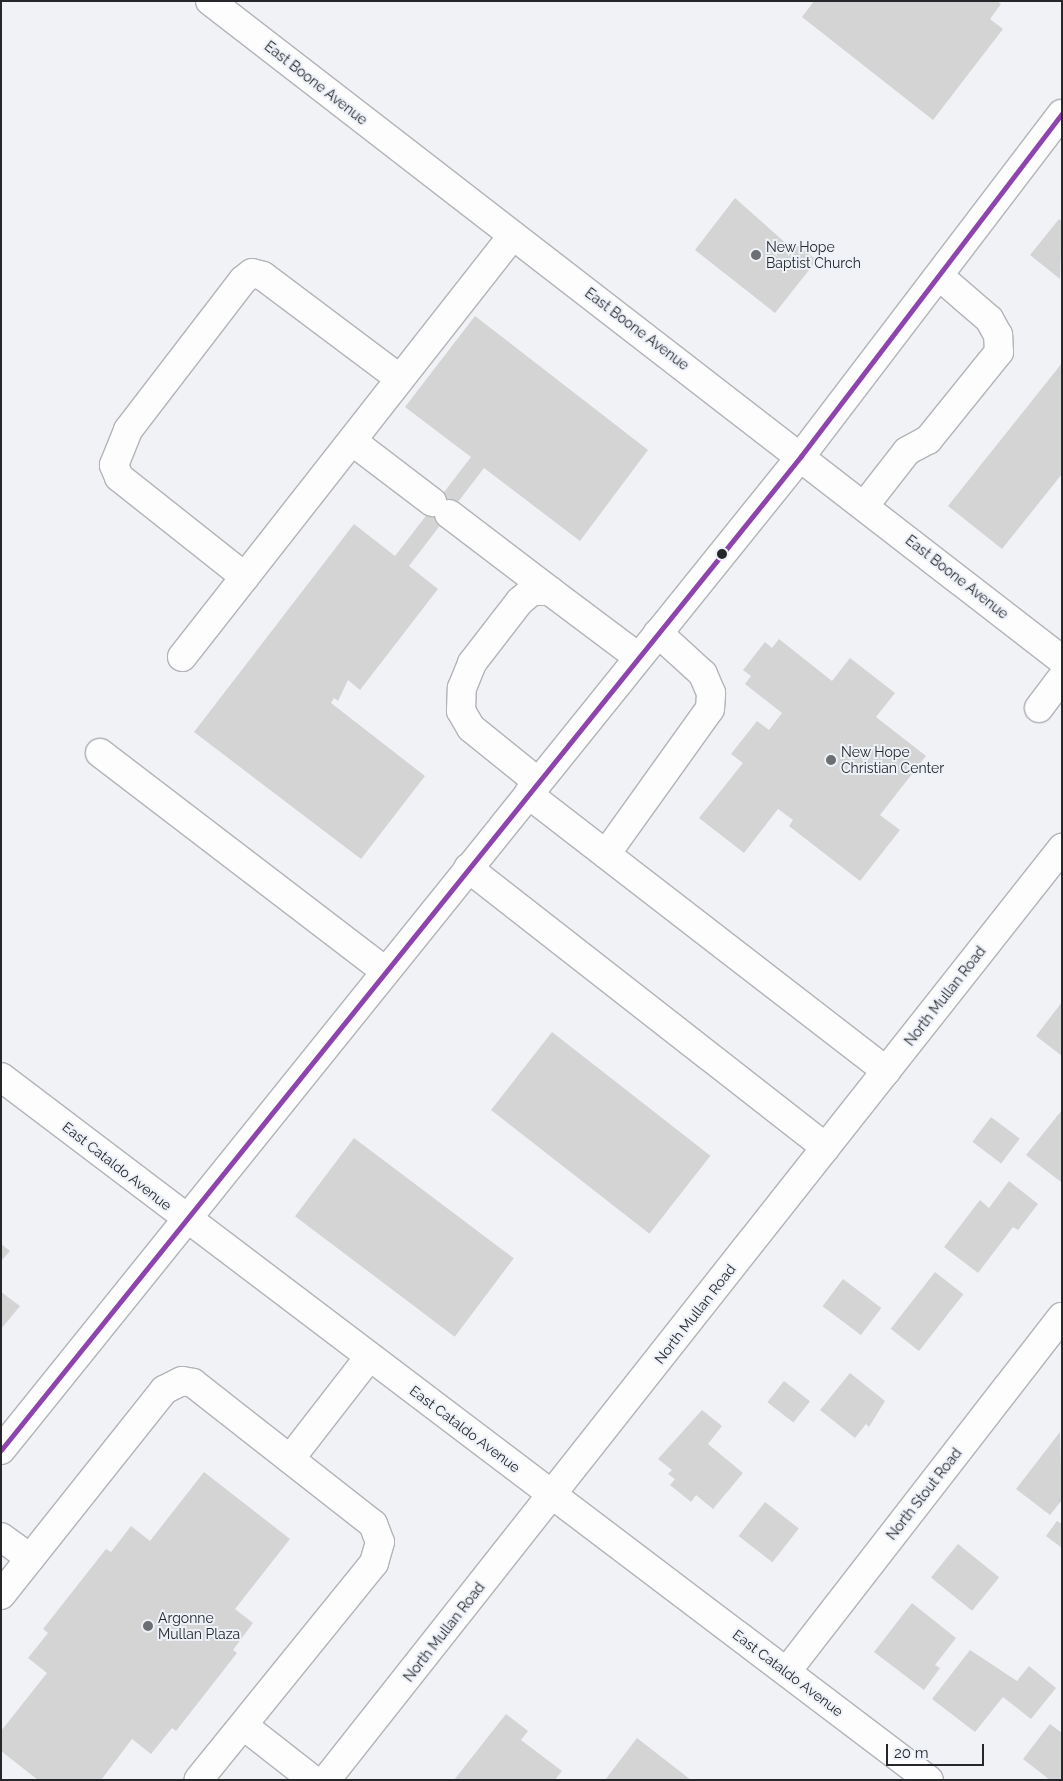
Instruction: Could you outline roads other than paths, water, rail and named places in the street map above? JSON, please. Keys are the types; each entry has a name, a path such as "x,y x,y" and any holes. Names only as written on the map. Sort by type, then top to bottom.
{"main road":[{"name":"East Boone Avenue","path":"210,1 801,456 1062,660"},
{"path":"1,1450 184,1218 801,456 1062,114"},
{"path":"182,657 513,235"},
{"path":"245,577 119,477 114,465 128,430 243,280 252,273 264,276 400,379"},
{"path":"865,506 907,451 928,440 999,352 998,335 989,319 939,276"},
{"path":"352,441 638,657"},
{"path":"550,591 532,591 520,601 472,664 462,688 461,710 471,728 533,788 606,854 886,1071"},
{"path":"606,854 710,709 711,693 703,674 658,633"},
{"path":"1039,708 1062,677"},
{"path":"100,753 385,971"},
{"name":"North Mullan Road","path":"326,1780 1062,848"},
{"path":"468,868 826,1148"},
{"name":"East Cataldo Avenue","path":"1,1076 184,1218 928,1780"},
{"name":"North Stout Road","path":"786,1671 1062,1318"},
{"path":"290,1459 370,1357"},
{"path":"1,1595 172,1384 193,1383 373,1524 379,1532 380,1551 244,1726 198,1780"},
{"path":"1,1537 30,1558"},
{"path":"244,1726 313,1780"}],"place":[{"name":"New Hope Baptist Church","path":"756,255"},
{"name":"New Hope Christian Center","path":"831,760"},
{"name":"Argonne Mullan Plaza","path":"148,1626"}]}
